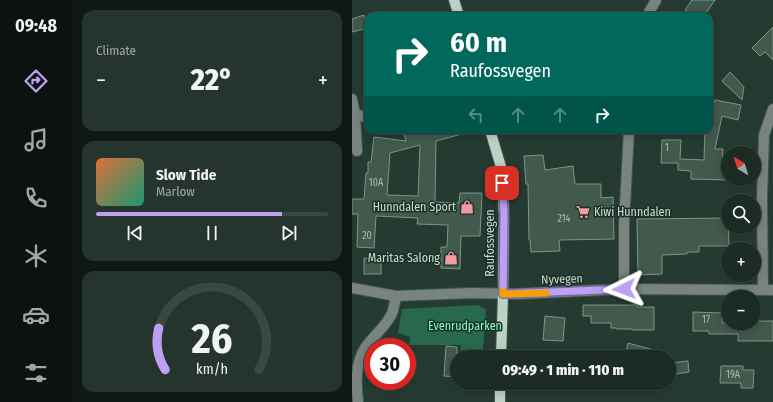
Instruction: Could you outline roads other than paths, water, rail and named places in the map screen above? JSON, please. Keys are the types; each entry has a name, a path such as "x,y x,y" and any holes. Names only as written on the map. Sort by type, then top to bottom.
{"main road":[{"path":"454,0 458,12"},
{"name":"Raufossvegen","path":"491,134 501,167 504,214 501,350"},
{"path":"500,390 500,402"}],"street":[{"path":"649,12 656,0"},
{"path":"352,100 355,114 357,151"},
{"path":"768,290 762,197 764,135 773,109"},
{"path":"355,114 364,117"},
{"path":"624,289 624,224 629,134"},
{"name":"Nyvegen","path":"352,288 396,296 472,293 503,294 624,289 768,290"},
{"path":"358,402 357,376 364,349 393,312 396,296"}],"place":[{"name":"Hunndalen Sport","path":"467,207"},
{"name":"Kiwi Hunndalen","path":"583,212"},
{"name":"Maritas Salong","path":"451,258"}],"park label":[{"name":"Evenrudparken","path":"465,326"}]}
